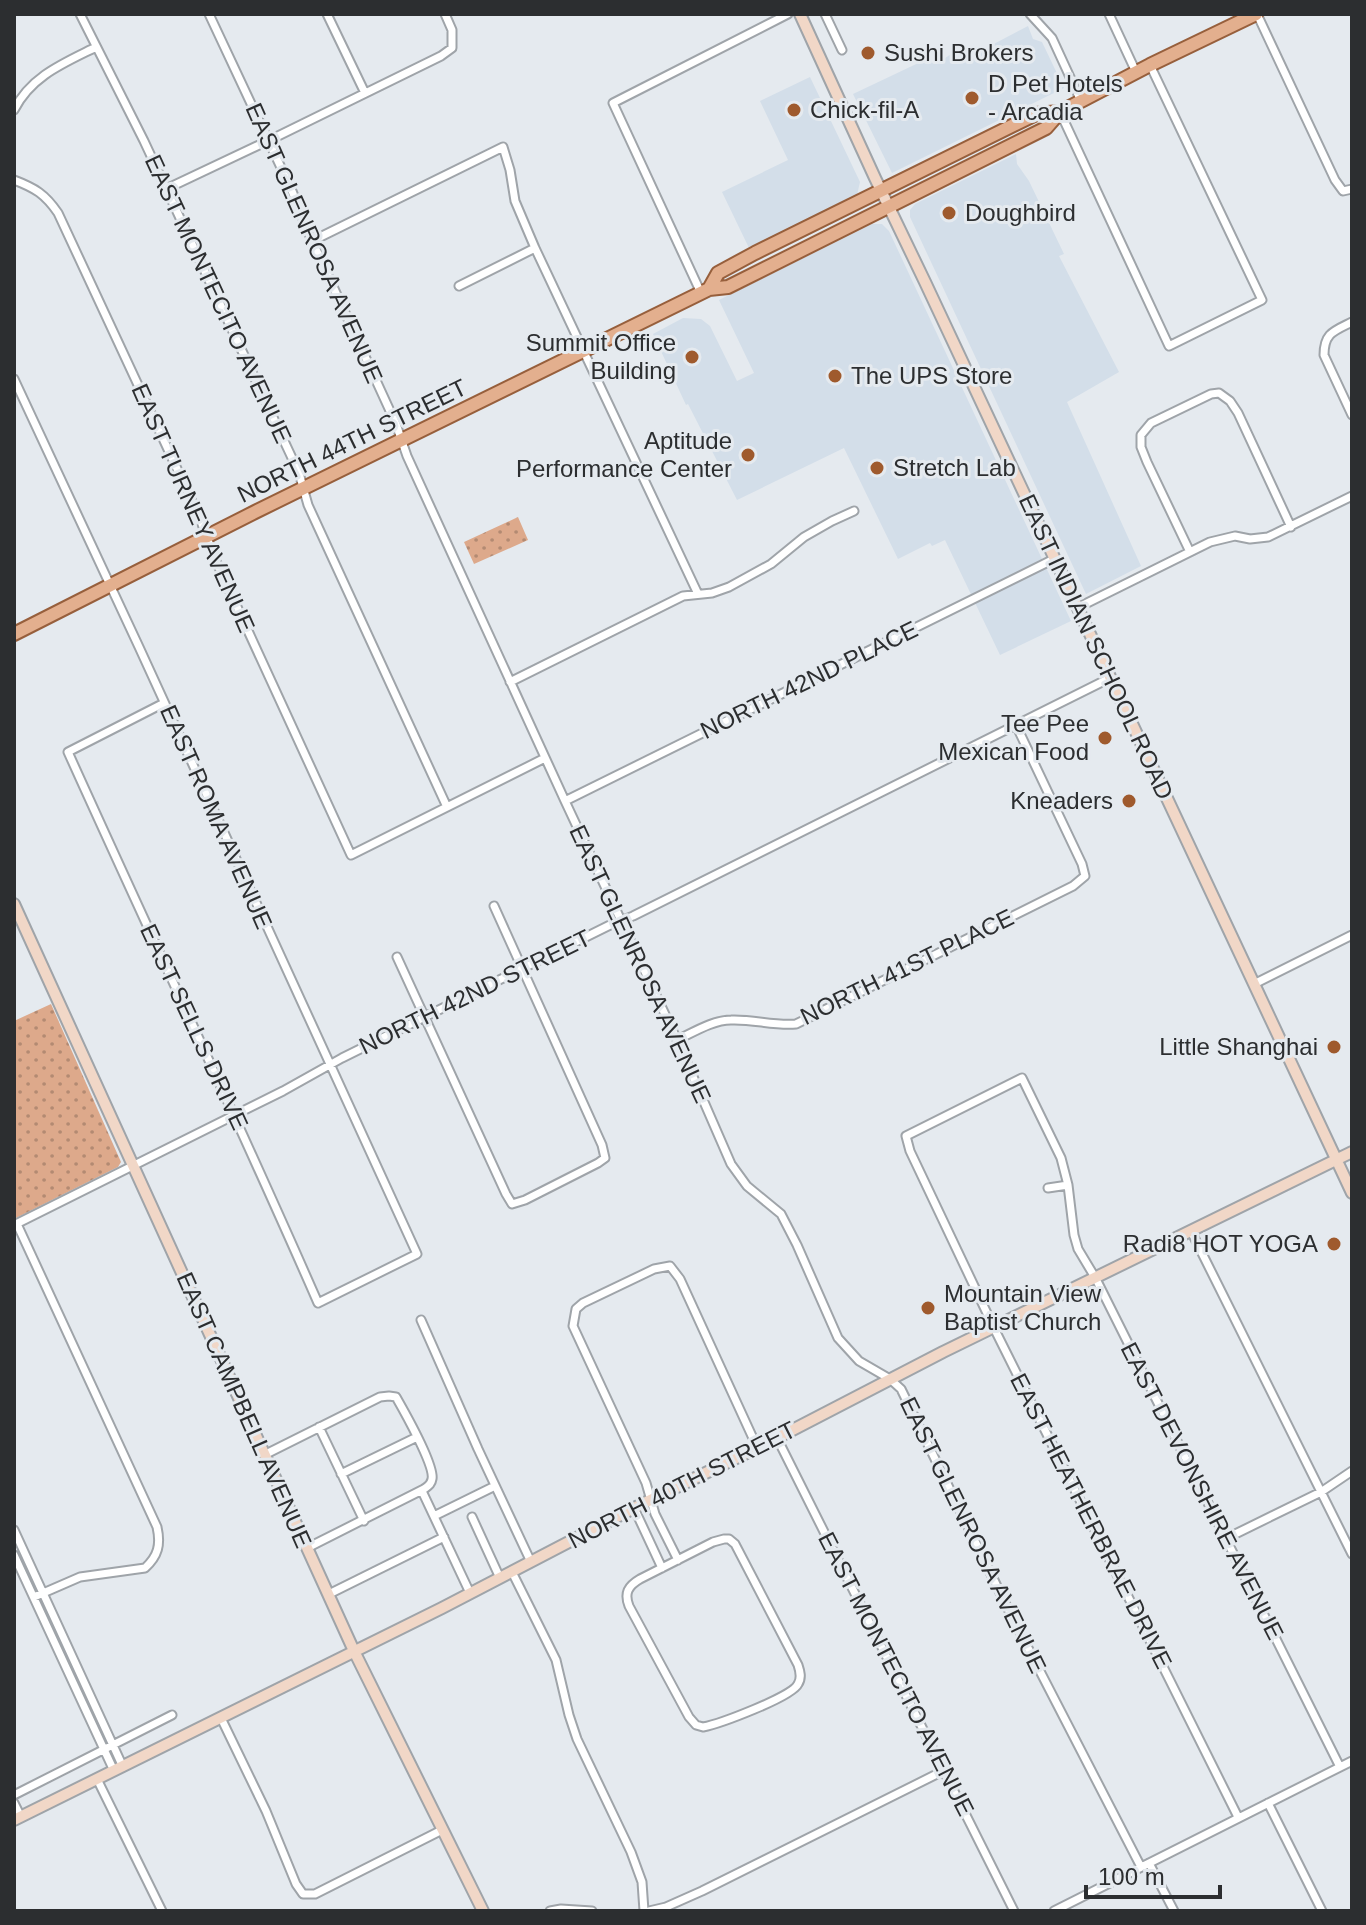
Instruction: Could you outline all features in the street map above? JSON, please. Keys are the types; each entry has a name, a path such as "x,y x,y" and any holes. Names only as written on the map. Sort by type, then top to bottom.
{"main road":[{"name":"EAST INDIAN SCHOOL ROAD","path":"800,14 1352,1193"},
{"name":"NORTH 44TH STREET","path":"14,634 705,291 728,287 889,207 1046,128 1060,112 1136,72 1257,14"},
{"name":"NORTH 44TH STREET","path":"705,291 718,273 881,190 1036,114 1060,112"},
{"name":"EAST CAMPBELL AVENUE","path":"14,904 354,1651 483,1911"},
{"name":"NORTH 40TH STREET","path":"17,1818 512,1572 890,1379 1352,1152"}],"street":[{"name":"EAST MONTECITO AVENUE","path":"80,14 128,108 299,473 308,505 447,807"},
{"name":"EAST GLENROSA AVENUE","path":"209,14 731,1164 747,1186 781,1214 838,1338 859,1361 901,1389 1010,1613 1145,1865 1174,1911"},
{"path":"327,14 365,93"},
{"path":"166,189 441,56 452,48 452,30 445,14"},
{"path":"705,291 613,103 788,14"},
{"path":"825,14 842,50"},
{"path":"1030,14 1052,38 1081,101"},
{"path":"1109,14 1136,72"},
{"path":"1257,14 1335,180 1348,190"},
{"path":"14,110 26,91 45,73 96,47"},
{"path":"1060,112 1169,346 1262,300 1150,65"},
{"path":"312,241 503,147 515,201 535,248 698,594"},
{"name":"EAST TURNEY AVENUE","path":"14,180 44,195 58,213 199,516 221,573 351,855 447,807"},
{"path":"459,286 535,248"},
{"path":"1352,322 1330,333 1324,345 1324,355 1352,415"},
{"name":"EAST ROMA AVENUE","path":"14,379 417,1254 318,1303"},
{"path":"1190,552 1147,462 1141,447 1141,435 1151,423 1204,396 1219,393 1230,401 1238,413 1291,527"},
{"path":"1077,608 1220,538 1235,536 1258,540 1268,537 1352,496"},
{"path":"510,682 683,596 712,593 729,587 771,564 804,537 854,511"},
{"name":"NORTH 42ND PLACE","path":"565,801 1054,559"},
{"name":"NORTH 42ND STREET","path":"16,1225 1110,678"},
{"name":"EAST SELLS DRIVE","path":"164,703 68,752 318,1303"},
{"name":"NORTH 41ST PLACE","path":"677,1040 714,1023 730,1020 796,1024 1073,886 1085,876 1016,725"},
{"path":"447,807 545,758"},
{"path":"397,957 512,1204 598,1163 605,1158 602,1145 494,906"},
{"path":"1254,984 1352,935"},
{"name":"EAST DEVONSHIRE AVENUE","path":"906,1136 1022,1078 1061,1158 1078,1249 1096,1279 1340,1767"},
{"name":"EAST HEATHERBRAE DRIVE","path":"906,1136 910,1151 994,1328 1238,1817"},
{"path":"1048,1188 1068,1185"},
{"path":"16,1225 159,1537 157,1554 145,1568 80,1577 34,1597"},
{"path":"1191,1231 1352,1554"},
{"path":"678,1560 573,1326 576,1309 654,1269 670,1266 680,1279 757,1447"},
{"path":"421,1320 531,1562"},
{"path":"264,1455 365,1404 389,1396 396,1397 417,1437 433,1475 430,1485 307,1548"},
{"path":"319,1427 364,1521"},
{"path":"341,1474 417,1437"},
{"name":"EAST MONTECITO AVENUE","path":"777,1438 1014,1911"},
{"path":"1225,1539 1321,1492 1352,1471"},
{"path":"434,1516 495,1486"},
{"path":"422,1491 470,1593"},
{"path":"634,1508 662,1568"},
{"path":"472,1517 500,1578"},
{"path":"646,1533 661,1526"},
{"path":"14,1530 112,1746 118,1769"},
{"path":"329,1594 444,1537"},
{"path":"729,1539 735,1544 800,1670 800,1680 795,1688 757,1708 707,1727 696,1725 665,1674 627,1600 629,1586 678,1560 719,1540 729,1539"},
{"path":"14,1555 103,1750 118,1769"},
{"path":"512,1572 556,1660 577,1739 631,1852 642,1882 646,1911 666,1907 702,1891 945,1770"},
{"path":"61,1659 71,1655"},
{"path":"14,1795 172,1715"},
{"path":"221,1718 303,1894 315,1894 442,1830"},
{"path":"1054,1911 1352,1761"},
{"path":"97,1779 162,1911"},
{"path":"14,1803 17,1818"},
{"path":"1268,1803 1322,1911"},
{"path":"550,1911 592,1911"}],"shaded area":[{"path":"1028,26 1033,39 1042,42 1064,88 892,173 853,94 931,57 936,64 962,47 967,58"},
{"path":"810,77 860,182 857,195 749,248 722,192 788,160 760,101"},
{"path":"1016,154 1017,164 1029,181 1064,254 1059,256 1119,372 1067,402 1141,566 1086,594 910,217 910,210 915,204"},
{"path":"872,224 882,224 889,231 1071,621 1000,655 945,540 932,546 930,543 898,559 844,448 737,500 686,405 653,334 683,318 701,319 710,326 737,381 754,373 719,300"},
{"path":"518,517 528,540 474,564 464,542"},
{"path":"51,1004 121,1162 118,1167 14,1219 14,1021"}],"place":[{"name":"Sushi Brokers","path":"868,53"},
{"name":"D Pet Hotels - Arcadia","path":"972,98"},
{"name":"Chick-fil-A","path":"794,110"},
{"name":"Doughbird","path":"949,213"},
{"name":"Summit Office Building","path":"692,357"},
{"name":"The UPS Store","path":"835,376"},
{"name":"Aptitude Performance Center","path":"748,455"},
{"name":"Stretch Lab","path":"877,468"},
{"name":"Tee Pee Mexican Food","path":"1105,738"},
{"name":"Kneaders","path":"1129,801"},
{"name":"Little Shanghai","path":"1334,1047"},
{"name":"Radi8 HOT YOGA","path":"1334,1244"},
{"name":"Mountain View Baptist Church","path":"928,1308"}]}
